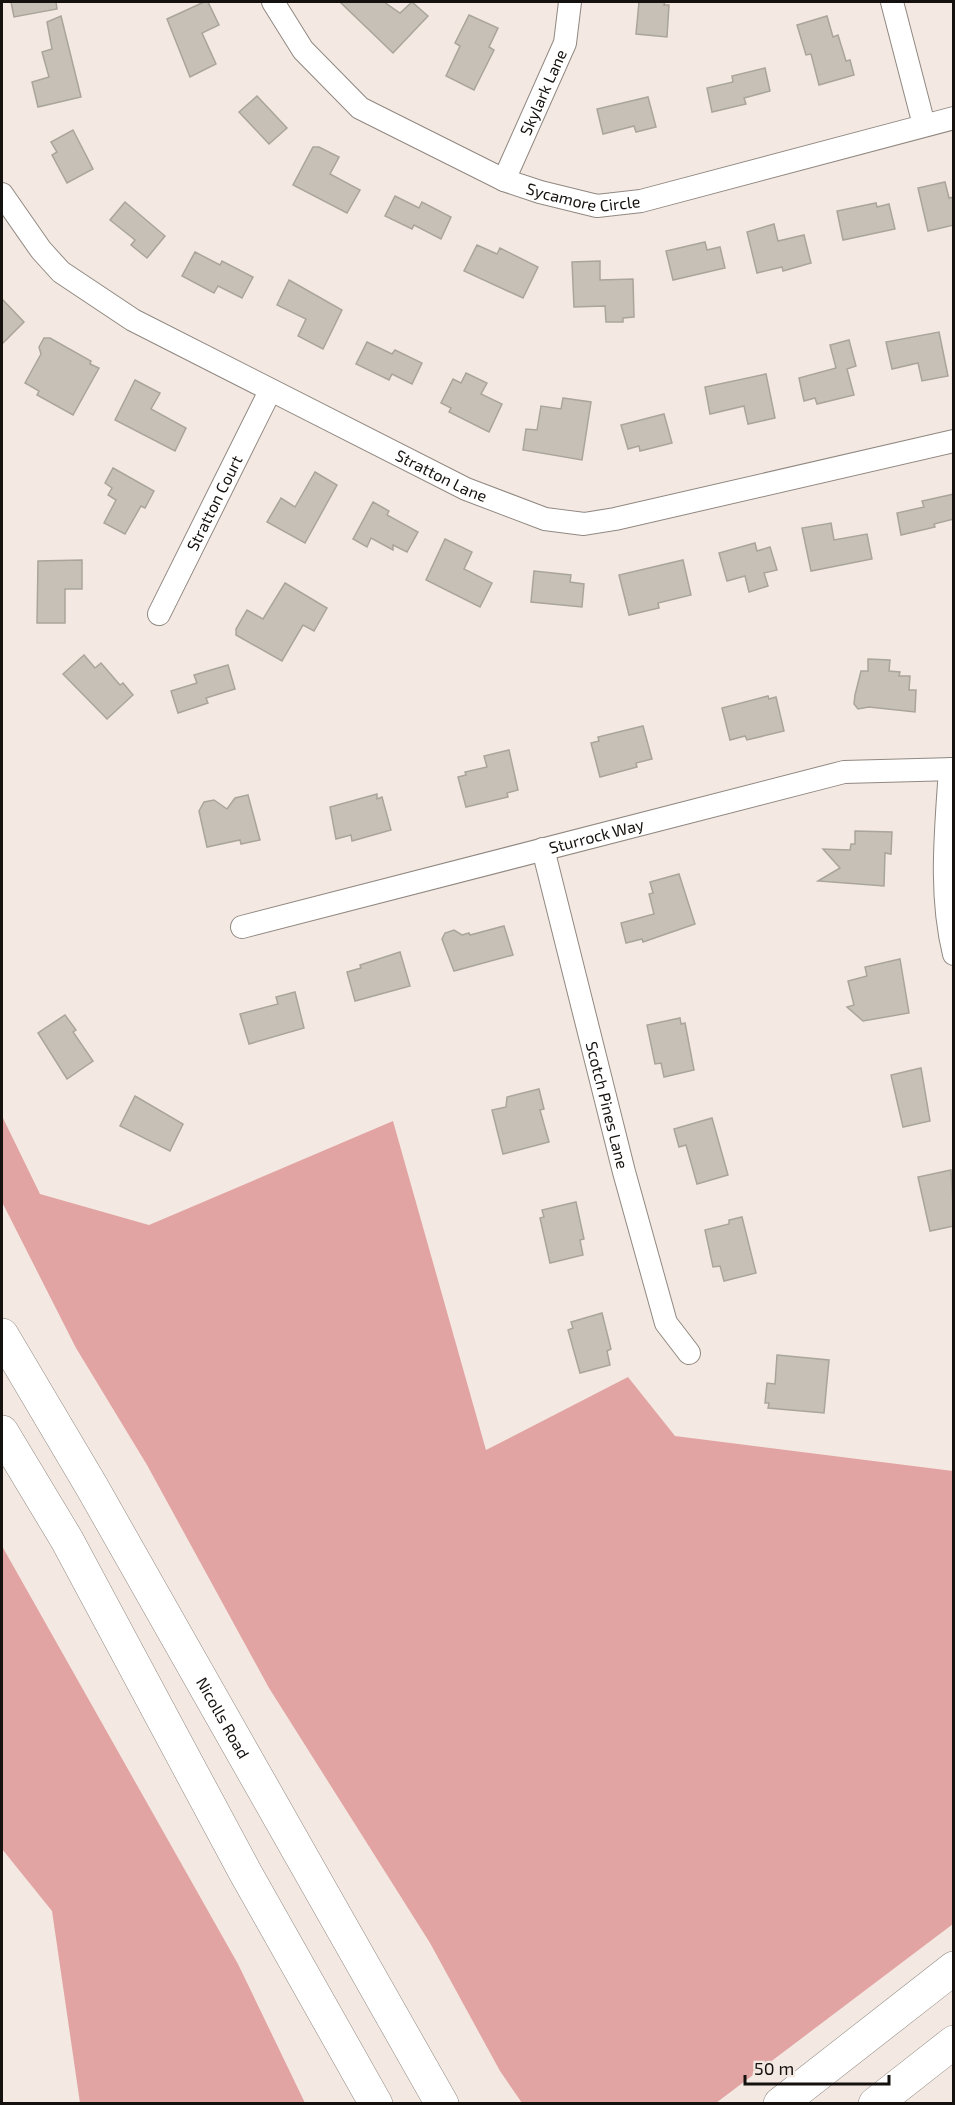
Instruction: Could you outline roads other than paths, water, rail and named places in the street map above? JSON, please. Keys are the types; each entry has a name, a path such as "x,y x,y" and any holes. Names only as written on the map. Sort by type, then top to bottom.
{"highway":[{"name":"Nicolls Road","path":"2,1335 104,1508 442,2103"},
{"path":"2,1432 67,1540 240,1862 376,2103"},
{"path":"784,2099 954,1968"},
{"path":"875,2103 954,2042"},
{"path":"414,2056 456,2103"}],"street":[{"name":"Sycamore Circle","path":"273,2 303,50 360,108 504,180 597,206 641,201 954,118"},
{"name":"Skylark Lane","path":"504,180 565,43 570,2"},
{"path":"892,2 924,125"},
{"name":"Stratton Lane","path":"2,194 41,250 61,272 133,321 465,489 545,519 584,524 717,497 954,441"},
{"name":"Stratton Court","path":"159,614 270,391"},
{"path":"952,769 945,859 948,932 954,954"},
{"name":"Sturrock Way","path":"242,927 844,772 952,769"},
{"name":"Scotch Pines Lane","path":"543,849 624,1172 666,1323 689,1353"}]}
